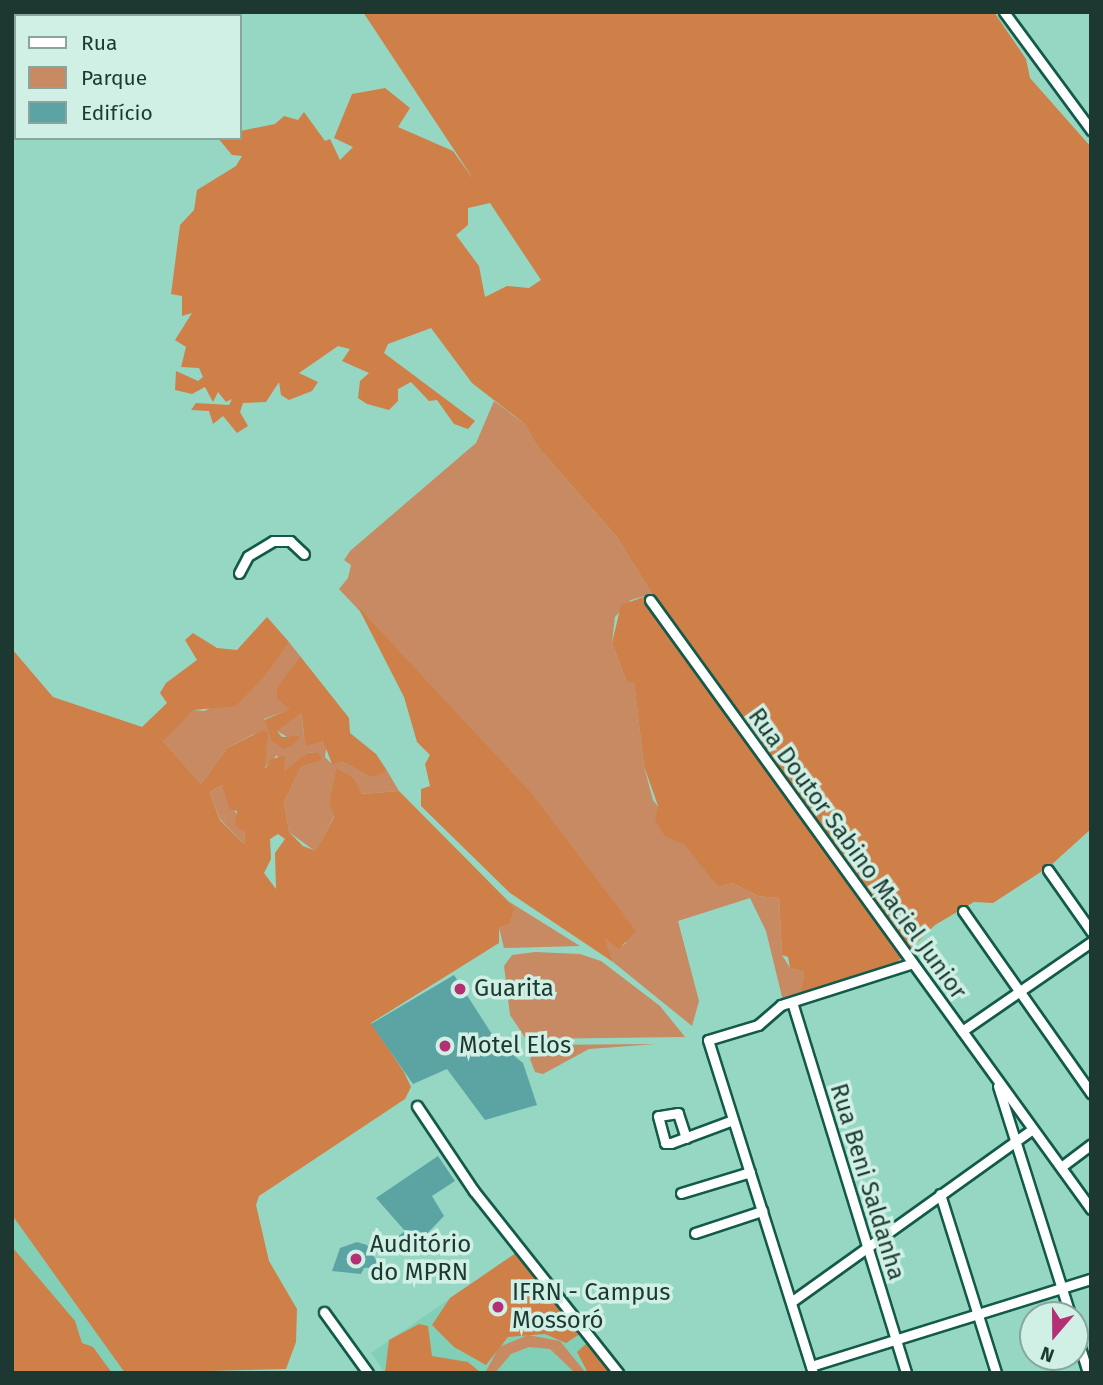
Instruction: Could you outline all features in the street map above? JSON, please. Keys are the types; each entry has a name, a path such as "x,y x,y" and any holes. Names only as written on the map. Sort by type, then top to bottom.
{"street":[{"path":"1004,12 1091,130"},
{"path":"239,573 248,556 273,541 290,541 304,554"},
{"name":"Rua Doutor Sabino Maciel Junior","path":"650,600 1091,1209"},
{"path":"1048,870 1091,931"},
{"path":"963,911 1091,1093"},
{"path":"962,1031 1091,942"},
{"path":"911,964 792,1002 758,1025 708,1040 812,1369 895,1340 1091,1279"},
{"name":"Rua Beni Saldanha","path":"792,1002 906,1373"},
{"path":"995,1077 1066,1301"},
{"path":"417,1107 474,1191 618,1373"},
{"path":"686,1138 733,1120"},
{"path":"791,1302 865,1245 1033,1129"},
{"path":"1061,1167 1091,1144"},
{"path":"681,1193 750,1172"},
{"path":"940,1194 996,1373"},
{"path":"695,1233 762,1211"},
{"path":"324,1312 366,1372"}],"shaded area":[{"path":"363,12 994,12 1026,59 1030,78 1091,147 1091,829 1050,866 993,903 974,902 935,925 890,969 801,997 804,972 790,968 788,957 782,955 779,898 758,896 732,883 718,887 685,845 665,836 655,820 658,806 644,766 634,682 627,683 612,643 621,605 652,594 617,537 537,446 525,424 472,383 431,328 388,344 384,353 475,421 468,429 454,424 437,400 429,401 411,382 398,389 398,401 389,410 367,404 358,398 360,381 369,373 342,361 350,349 338,346 299,373 318,382 312,391 289,400 281,395 279,382 266,402 243,403 240,412 248,426 237,433 223,416 213,424 209,411 191,410 196,403 229,405 232,399 226,402 218,392 213,402 205,387 192,394 175,390 176,371 198,381 203,377 199,368 181,367 186,347 175,340 192,313 182,316 182,296 171,294 180,225 194,210 197,190 236,166 242,156 232,155 220,140 242,140 242,131 275,124 284,116 298,120 304,112 325,141 330,139 340,160 353,147 334,138 352,94 385,88 410,108 398,127 453,151 474,180","holes":["490,203 541,280 529,288 507,286 485,297 479,266 456,235 468,225 468,208"]},
{"path":"358,607 532,794 636,931 619,949 604,937 613,962 510,893 421,806 421,789 430,786 425,764 430,755 417,742 404,697"},
{"path":"267,617 289,642 266,674 236,706 194,710 163,741 201,784 227,748 263,730 268,733 265,769 271,759 285,756 284,772 307,753 318,752 322,760 301,767 284,802 289,832 303,846 316,851 334,817 329,802 336,768 355,779 361,794 399,791 515,908 510,924 499,928 499,943 371,1023 411,1087 405,1099 259,1196 256,1205 269,1261 297,1309 296,1342 286,1369 125,1373 12,1215 12,649 53,697 142,727 167,703 160,693 166,683 197,660 185,640 193,633 217,648 237,650","holes":["222,785 230,809 237,811 235,826 245,831 244,844 220,820 212,799 210,792","278,834 285,839 275,853 276,889 264,873 271,859 270,839"]},
{"path":"300,656 349,718 350,733 376,754 386,769 383,773 370,777 343,762 332,764 323,741 306,746 301,713 277,731 282,737 300,736 293,745 284,749 271,740 264,720 290,709 277,699 277,688"},
{"path":"12,1215 125,1373 12,1373"},
{"path":"13,1248 75,1321 82,1343 93,1347 112,1373 12,1373"},
{"name":"IFRN - Campus Mossoró","path":"516,1253 610,1373 385,1373 371,1353"},
{"path":"516,1253 580,1334 566,1343 545,1334 508,1337 486,1365 454,1347 432,1325 450,1298"},
{"path":"419,1324 428,1326 432,1356 468,1362 481,1373 385,1373 389,1340"},
{"path":"587,1343 610,1373 588,1373 577,1352"}],"green space":[{"path":"494,401 525,424 537,446 617,537 652,594 631,600 615,617 612,643 627,683 634,681 644,766 653,800 718,887 732,883 758,896 779,898 782,955 790,968 804,972 802,996 783,1001 766,931 750,898 678,921 699,1001 692,1026 613,962 603,936 619,948 626,943 626,918 441,697 339,589 348,578 351,565 344,560 350,551 476,443"},
{"path":"289,642 300,656 278,688 277,699 291,709 264,719 271,740 289,738 277,731 279,725 301,713 304,734 327,743 325,757 331,763 343,762 370,777 386,769 399,791 360,794 355,779 336,769 329,802 334,816 316,852 289,832 284,802 301,767 321,760 318,752 307,753 283,775 277,755 264,768 267,744 254,734 227,748 201,784 162,740 194,710 204,711 247,692"},
{"path":"222,785 245,831 244,844 220,819 212,799 210,792"},
{"path":"508,901 580,946 504,948 499,928 510,924 515,908"},
{"path":"535,952 580,954 601,961 660,1006 685,1037 526,1039 510,1015 504,966 512,955"},
{"path":"656,1044 589,1049 543,1074 535,1072 530,1059 538,1045"},
{"path":"528,1335 560,1341 586,1373 575,1373 550,1349 529,1347 511,1354 495,1373 485,1373 499,1347"}],"building":[{"name":"Motel Elos","path":"454,975 497,1042 523,1063 537,1105 485,1120 447,1069 413,1084 371,1024"},
{"path":"438,1156 455,1181 432,1196 444,1216 418,1243 402,1247 396,1238 405,1231 376,1198"},
{"name":"Auditório do MPRN","path":"357,1242 367,1245 380,1267 364,1268 361,1274 332,1271 340,1248"}],"place":[{"name":"Guarita","path":"460,989"},
{"name":"Motel Elos","path":"445,1046"},
{"name":"Auditório do MPRN","path":"356,1259"},
{"name":"IFRN - Campus Mossoró","path":"498,1307"}]}
